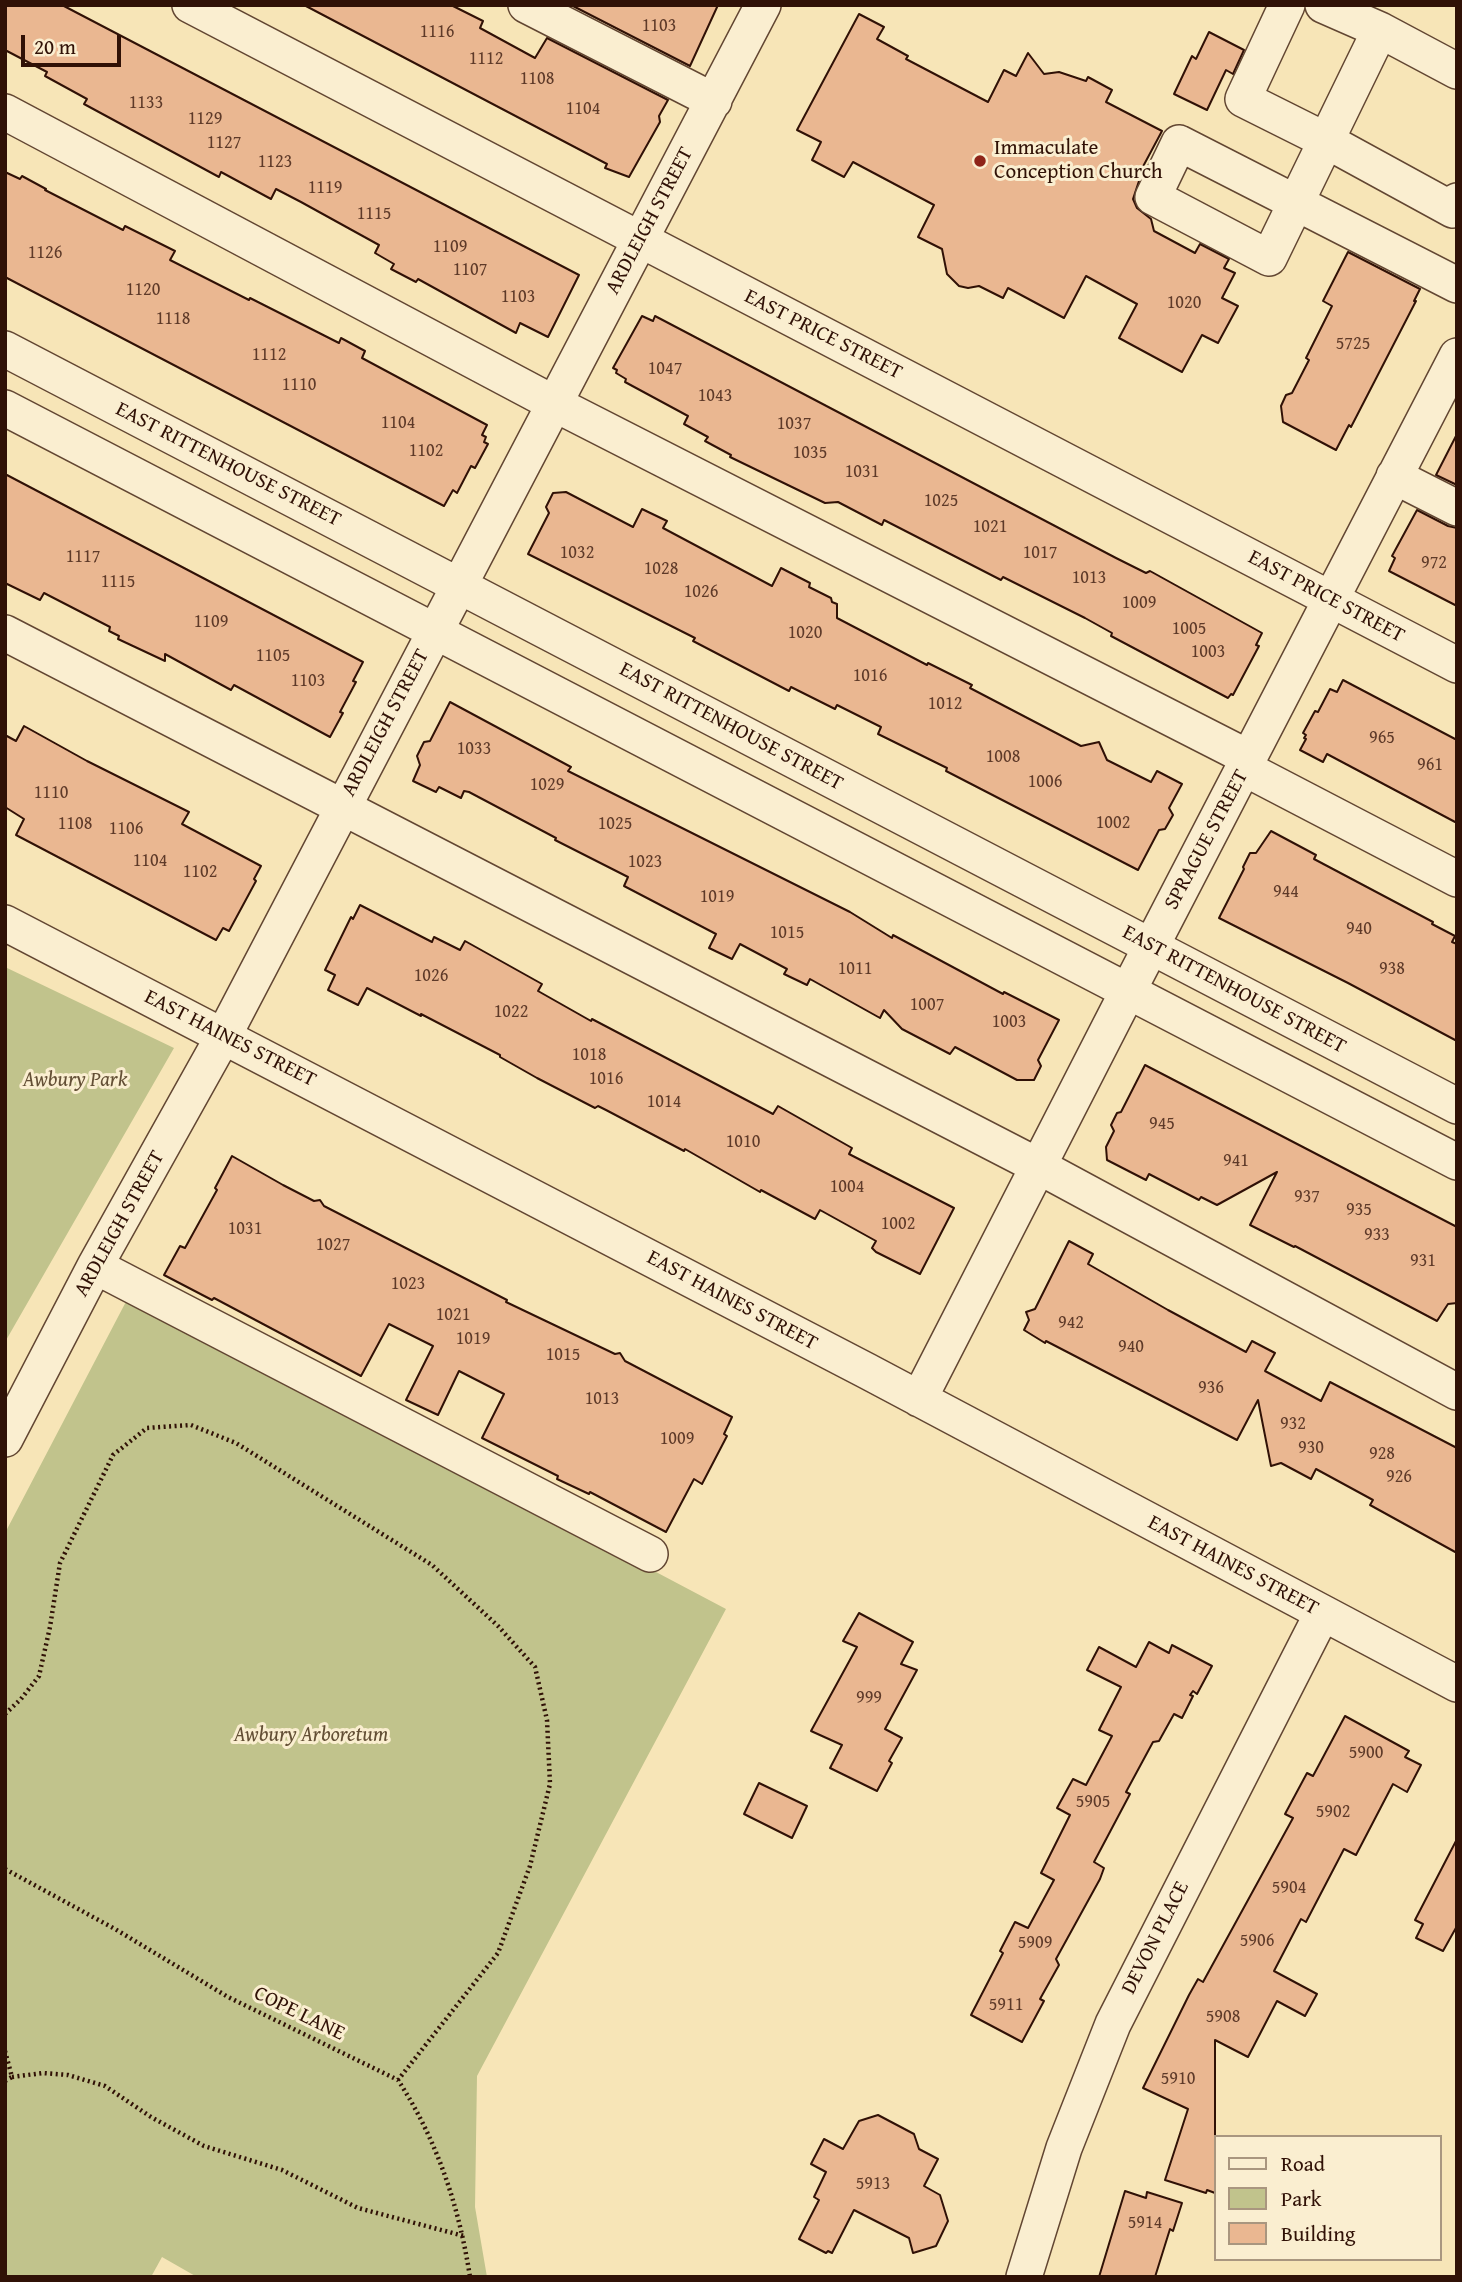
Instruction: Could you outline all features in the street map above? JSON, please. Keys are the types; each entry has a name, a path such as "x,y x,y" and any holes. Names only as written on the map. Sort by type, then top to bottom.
{"street":[{"name":"EAST PRICE STREET","path":"190,5 1457,665"},
{"path":"526,5 714,101"},
{"name":"ARDLEIGH STREET","path":"5,1439 95,1266 224,1035 763,5"},
{"path":"1287,5 1243,99 1453,210 1457,201"},
{"path":"1324,5 1380,30 1457,71"},
{"path":"1380,30 1294,203 1457,285"},
{"path":"5,112 555,404 1247,763 1457,879"},
{"name":"EAST RITTENHOUSE STREET","path":"5,349 1457,1106"},
{"name":"SPRAGUE STREET","path":"919,1399 1394,476 1454,367"},
{"path":"5,408 1457,1162"},
{"path":"1394,476 1457,508"},
{"path":"5,633 343,805 1040,1167 1457,1392"},
{"name":"EAST HAINES STREET","path":"5,923 919,1399 1457,1684"},
{"path":"95,1266 649,1554"},
{"name":"DEVON PLACE","path":"1024,2277 1064,2147 1113,2024 1322,1614"}],"path":[{"path":"5,1714 39,1676 51,1627 60,1563 113,1455 147,1428 191,1425 236,1443 432,1565 498,1626 535,1667 547,1720 550,1784 530,1866 498,1953 398,2080 414,2105 445,2172 464,2236 470,2277"},
{"name":"COPE LANE","path":"5,1869 115,1928 228,1997 398,2080"},
{"path":"5,2051 12,2077"},
{"path":"5,2081 12,2077 43,2073 68,2075 105,2086 151,2117 204,2146 282,2169 358,2208 464,2236"}],"green space":[{"name":"Awbury Park","path":"5,967 174,1048 5,1342"},
{"name":"Awbury Arboretum","path":"130,1294 726,1609 477,2076 475,2207 487,2277 197,2277 162,2257 151,2277 5,2277 5,1533"}],"building":[{"path":"5,5 62,5 579,275 548,337 520,323 516,333 418,279 416,282 391,269 394,264 375,253 379,245 301,202 276,189 271,199 221,172 219,177 84,104 87,99 45,76 47,72 5,50"},
{"path":"304,5 451,5 483,21 480,28 535,58 547,38 668,100 659,116 660,122 629,177 605,168 607,164"},
{"path":"571,5 718,5 690,66"},
{"name":"Immaculate Conception Church","path":"859,14 884,27 877,39 908,56 906,59 988,102 1004,70 1016,76 1028,53 1044,74 1059,72 1086,81 1088,77 1112,90 1106,102 1162,131 1139,174 1141,175 1133,199 1137,208 1151,219 1154,231 1195,253 1200,244 1229,259 1224,268 1235,273 1222,298 1238,306 1218,343 1202,335 1182,372 1119,338 1137,304 1086,276 1064,318 1008,288 1003,298 979,286 959,286 947,274 942,249 918,237 934,205 853,162 844,177 812,160 821,142 797,130"},
{"path":"1209,32 1244,50 1233,74 1226,70 1207,110 1174,94 1192,56 1196,59"},
{"path":"5,172 20,179 22,176 123,230 125,226 175,251 170,260 249,300 250,298 339,343 341,338 365,351 362,358 487,425 482,435 486,437 484,442 488,444 475,468 471,466 457,493 453,490 444,506 5,277"},
{"path":"1348,252 1420,289 1351,427 1349,425 1336,450 1283,422 1281,406 1286,395 1292,393 1309,360 1306,358 1332,306 1323,301"},
{"path":"642,316 653,321 655,316 1116,558 1146,573 1150,571 1262,633 1256,645 1259,646 1233,695 1228,698 1111,636 1112,633 1085,618 1003,577 1001,580 884,520 882,525 838,502 825,503 730,457 731,455 705,441 708,437 684,424 688,416 625,382 626,379 613,368"},
{"path":"1457,434 1457,485 1436,475"},
{"path":"5,474 363,662 340,712 343,713 330,737 234,685 231,690 165,654 165,661 118,639 119,636 109,631 110,627 44,593 40,600 5,583"},
{"path":"566,492 633,527 642,509 667,521 663,528 772,586 781,568 810,583 809,587 837,604 837,618 972,685 970,688 1081,746 1099,742 1107,760 1151,782 1157,771 1182,784 1169,808 1173,815 1165,829 1159,830 1138,870 878,734 881,727 837,705 835,709 791,687 789,691 693,641 695,638 528,554 549,513 546,507 553,493"},
{"path":"1417,510 1457,528 1457,606 1389,571 1395,558 1392,556"},
{"path":"1343,680 1457,740 1457,823 1327,754 1323,762 1300,750 1306,739 1303,733 1315,711 1318,712 1330,689 1337,692"},
{"path":"450,702 571,767 568,771 850,912 892,938 893,935 1003,994 1004,992 1059,1020 1038,1060 1041,1066 1034,1080 1017,1080 955,1047 950,1054 902,1029 884,1010 880,1018 810,979 807,985 784,974 787,969 740,944 732,959 709,948 716,934 624,886 628,877 469,792 464,791 461,798 439,787 436,792 413,781 420,765 417,756 424,742 430,741"},
{"path":"24,726 189,812 182,824 261,866 254,879 256,881 229,931 223,928 216,940 16,835 24,819 5,807 5,735 16,741"},
{"path":"1271,831 1316,855 1314,859 1455,936 1452,942 1457,944 1457,1041 1219,918 1250,853 1256,853"},
{"path":"360,905 432,942 434,937 460,950 465,941 542,984 538,991 591,1021 592,1019 773,1114 778,1106 852,1148 849,1154 954,1208 920,1274 876,1252 872,1248 876,1241 820,1210 815,1219 761,1190 760,1192 685,1149 684,1151 598,1106 595,1108 500,1055 367,988 358,1005 328,990 335,975 325,970 351,917 353,919"},
{"path":"1145,1065 1457,1227 1457,1303 1448,1304 1437,1321 1250,1225 1277,1172 1217,1205 1201,1197 1199,1200 1149,1174 1146,1180 1107,1160 1106,1147 1114,1131 1111,1125 1117,1113 1121,1112"},
{"path":"232,1156 314,1201 320,1200 324,1206 507,1300 506,1302 615,1354 620,1353 625,1361 732,1417 724,1434 727,1436 702,1484 694,1479 666,1532 590,1492 589,1494 557,1479 558,1476 482,1438 504,1394 459,1371 438,1415 406,1400 433,1346 389,1324 361,1376 214,1298 212,1300 164,1275 180,1246 185,1248 217,1190 215,1188"},
{"path":"1069,1241 1093,1254 1088,1264 1168,1310 1246,1352 1252,1341 1275,1353 1265,1371 1321,1401 1330,1382 1457,1448 1457,1553 1370,1505 1373,1500 1316,1469 1311,1479 1281,1463 1271,1466 1258,1400 1237,1440 1024,1330 1029,1320 1026,1312 1035,1309"},
{"path":"859,1613 913,1642 901,1664 917,1670 885,1729 902,1738 877,1791 830,1768 842,1745 811,1731 857,1647 843,1641"},
{"path":"1149,1642 1169,1653 1172,1645 1212,1666 1197,1694 1193,1691 1190,1695 1193,1696 1182,1718 1174,1714 1159,1741 1153,1742 1126,1792 1130,1794 1094,1862 1104,1868 1100,1879 1056,1959 1059,1965 1040,1999 1044,2001 1022,2042 971,2015 1003,1953 1000,1951 1015,1922 1028,1928 1054,1880 1041,1873 1070,1815 1057,1808 1073,1779 1086,1785 1112,1736 1099,1730 1121,1687 1087,1670 1099,1647 1136,1667"},
{"path":"1345,1716 1409,1751 1405,1757 1421,1765 1407,1792 1393,1784 1356,1855 1344,1849 1306,1922 1301,1919 1274,1971 1317,1994 1305,2016 1277,2001 1248,2057 1215,2040 1214,2193 1207,2190 1206,2193 1165,2180 1188,2109 1143,2088 1189,1995 1198,1979 1203,1982 1293,1818 1285,1814 1307,1773 1313,1776"},
{"path":"759,1783 807,1806 792,1838 744,1814"},
{"path":"1457,1839 1457,1926 1443,1951 1416,1938 1423,1924 1415,1920"},
{"path":"878,2115 914,2134 919,2149 938,2159 924,2186 940,2195 948,2221 936,2246 913,2253 909,2238 854,2210 832,2253 826,2253 799,2239 819,2200 814,2197 826,2172 811,2164 824,2139 843,2149 859,2121"},
{"path":"1125,2191 1146,2198 1147,2192 1182,2203 1173,2231 1170,2229 1155,2277 1099,2277"}],"place":[{"name":"Immaculate Conception Church","path":"980,161"}]}
